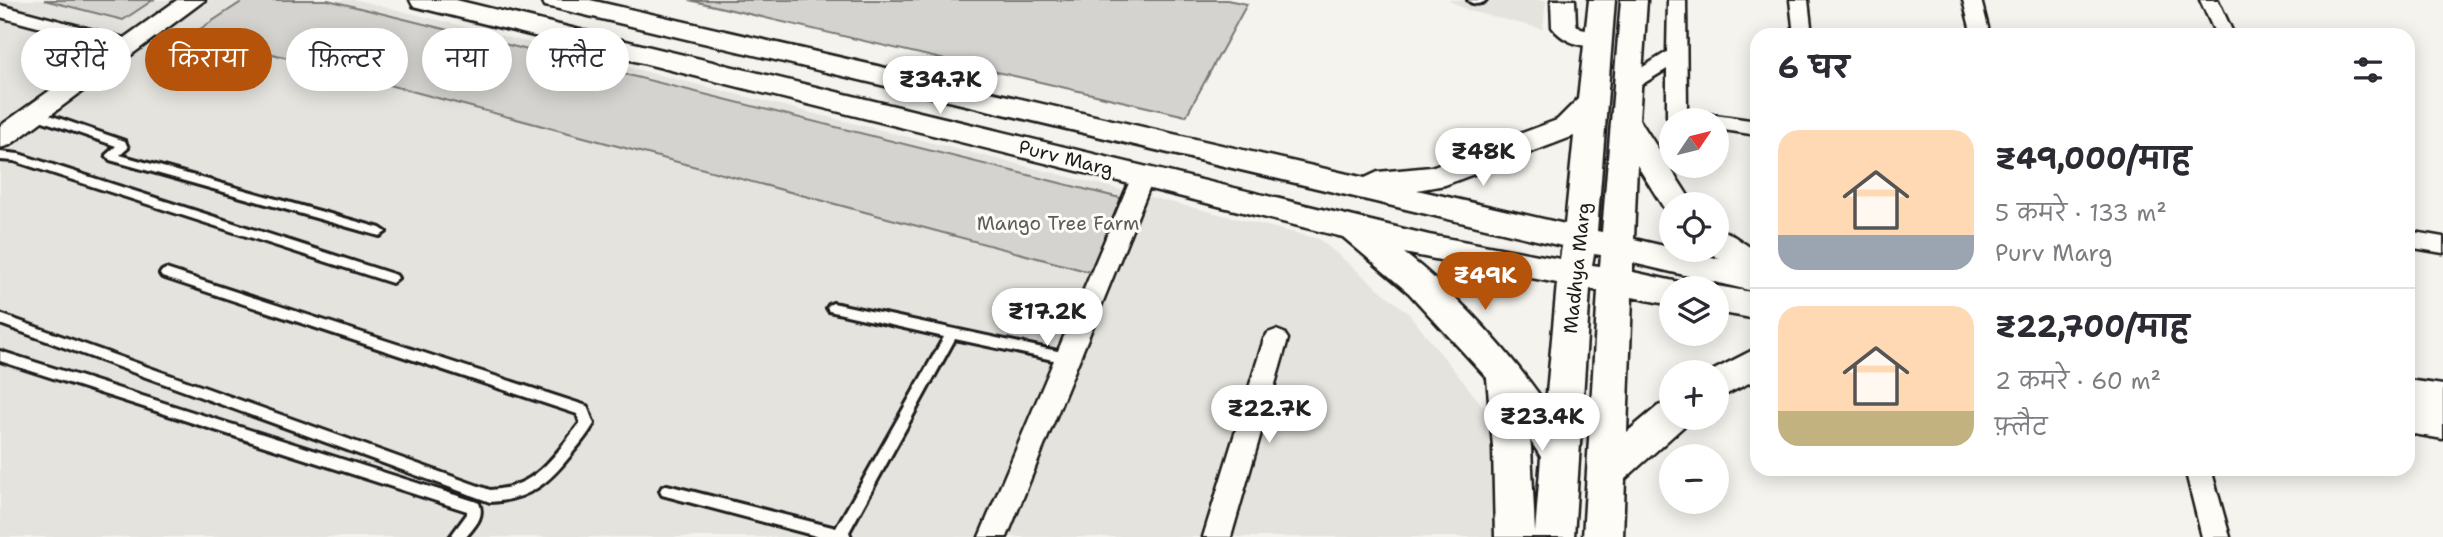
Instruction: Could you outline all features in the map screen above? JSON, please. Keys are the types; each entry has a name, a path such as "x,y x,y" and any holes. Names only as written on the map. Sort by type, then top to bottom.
{"main road":[{"name":"Purv Marg","path":"423,0 1429,247 1659,290"},
{"name":"Purv Marg","path":"555,0 1750,278"},
{"name":"Madhya Marg","path":"1554,537 1574,274 1580,239 1602,0"},
{"name":"Madhya Marg","path":"1603,537 1624,118 1629,84 1634,0"},
{"path":"1337,182 1396,183 1434,177 1543,139 1568,127 1594,100"},
{"path":"1624,118 1670,192"},
{"path":"1349,227 1421,284 1504,373 1560,454"},
{"path":"1729,249 1750,263"},
{"path":"1729,301 1750,305"},
{"path":"1729,378 1750,366"},
{"path":"1504,373 1513,447 1515,537"},
{"path":"2415,395 2443,400"},
{"path":"2415,419 2443,424"},
{"path":"1606,473 1659,427"}],"street":[{"path":"1563,0 1564,27 1573,35 1598,40"},
{"path":"1677,0 1678,108"},
{"path":"1799,0 1802,28"},
{"path":"1972,0 1979,28"},
{"path":"2209,0 2222,28"},
{"path":"131,44 148,39 200,2"},
{"path":"0,11 64,28"},
{"path":"1629,84 1677,55"},
{"path":"0,139 66,91"},
{"path":"1729,124 1750,127"},
{"path":"993,537 1143,176"},
{"path":"2415,240 2443,245"},
{"path":"1217,537 1276,340"},
{"path":"2199,476 2216,537"}],"lane":[{"path":"1473,0 1481,0"},
{"path":"35,114 121,144 122,148 112,155 114,157 380,232"},
{"path":"0,156 15,157 392,278"},
{"path":"0,319 489,496 515,495 530,488 587,424 582,410 166,274"},
{"path":"833,308 1067,358"},
{"path":"667,491 841,536 952,333"},
{"path":"0,356 474,507 474,516 457,537"}],"shaded area":[{"path":"0,0 357,0 470,28 422,28 422,91 512,91 512,39 526,42 526,91 629,91 629,68 1319,239 1408,313 1486,410 1513,513 1510,537 0,537"},
{"path":"1448,0 1546,0 1543,29 1469,11"}],"green space":[{"path":"44,0 153,0 123,20"},
{"name":"Mango Tree Farm","path":"328,0 440,28 422,28 422,91 512,91 512,46 526,50 526,91 629,91 629,75 1128,200 1090,272 408,90 408,28 286,28 286,58 272,54 272,28 202,28 243,1"},
{"path":"689,0 1227,0 1247,4 1186,116"}]}
